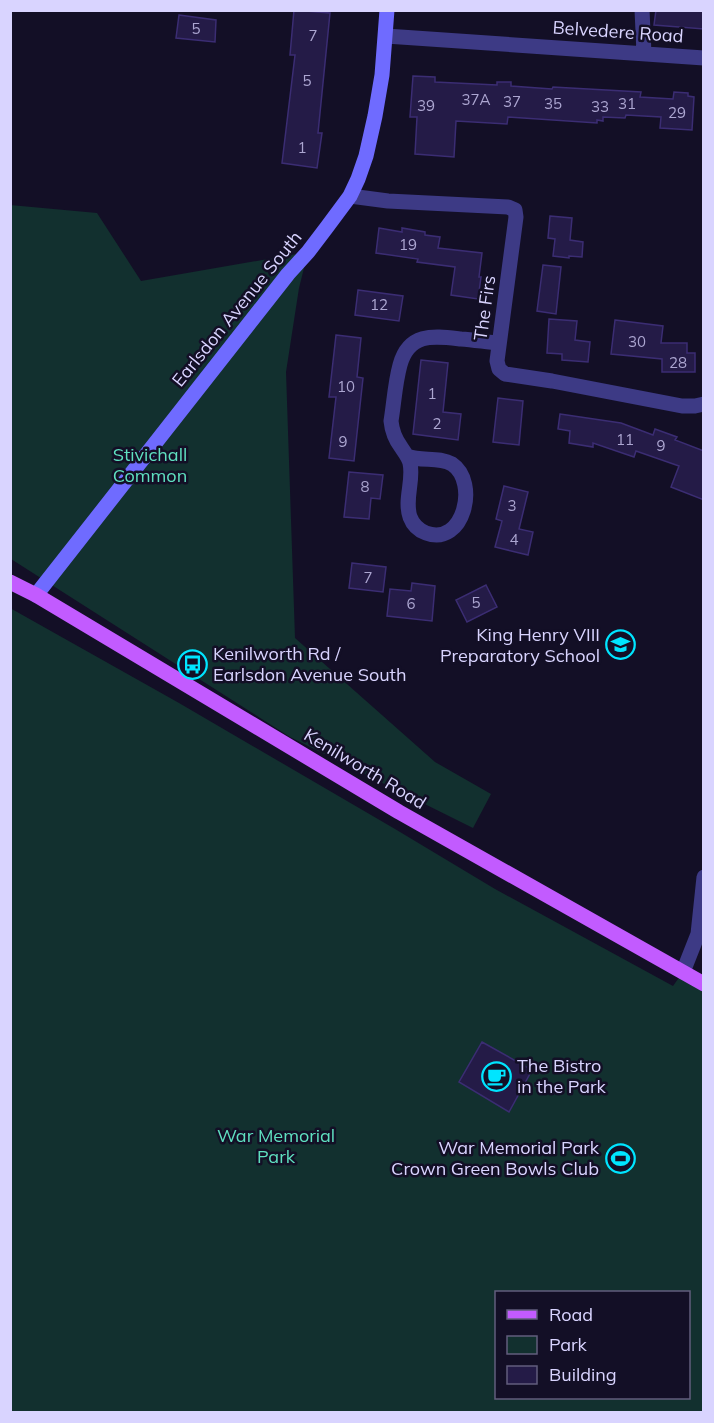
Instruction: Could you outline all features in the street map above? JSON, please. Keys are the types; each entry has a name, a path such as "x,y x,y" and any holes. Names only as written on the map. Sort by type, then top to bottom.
{"main road":[{"name":"Earlsdon Avenue South","path":"36,595 350,196 366,156 375,116 386,36 387,10"},
{"name":"Kenilworth Road","path":"10,582 36,595 399,812 704,984"}],"street":[{"path":"642,10 644,53"},
{"name":"Belvedere Road","path":"386,36 704,58"},
{"name":"The Firs","path":"350,196 388,201 508,207 515,210 516,217 497,365 505,374 682,406 704,404"},
{"path":"407,456 446,462 461,475 466,488 462,514 456,526 445,534 431,534 416,528 412,523 408,503 409,461 397,442 391,421 399,367 404,354 414,342 430,336 499,343"},
{"path":"683,972 698,934 704,877"}],"green space":[{"name":"Stivichall Common","path":"10,205 97,213 141,281 308,252 299,288 286,372 295,638 435,762 491,794 473,828 290,737 11,559"},
{"name":"War Memorial Park","path":"10,608 179,703 495,889 673,986 683,972 703,984 703,1412 11,1412"}],"building":[{"path":"294,10 330,13 318,133 322,133 317,168 282,163 295,55 290,55"},
{"path":"656,10 704,10 704,29 654,25"},
{"path":"179,15 216,20 215,42 176,38"},
{"path":"413,76 435,77 435,82 497,85 497,82 511,82 511,86 641,92 640,97 673,99 674,92 688,93 688,96 694,97 692,130 660,128 661,117 626,115 625,118 603,117 603,121 597,120 597,123 508,117 507,124 456,121 454,157 415,154 417,117 410,117"},
{"path":"550,216 572,218 570,240 583,242 582,257 553,256 555,239 548,238"},
{"path":"379,228 402,232 402,228 425,232 425,235 440,237 438,248 482,253 478,299 451,295 455,267 376,253"},
{"path":"543,265 561,267 556,314 537,311"},
{"path":"358,290 403,296 399,321 355,315"},
{"path":"549,319 577,321 575,340 590,342 588,362 562,360 562,354 547,353"},
{"path":"615,320 663,326 661,343 687,343 687,353 695,353 695,372 662,372 662,359 611,354"},
{"path":"336,335 361,338 357,377 363,378 354,461 329,458 336,397 329,397"},
{"path":"421,360 448,363 443,412 461,414 458,440 413,434"},
{"path":"498,398 523,401 519,445 493,442"},
{"path":"560,414 621,423 653,435 655,429 677,437 675,440 704,451 704,500 671,487 679,466 636,451 634,457 593,443 593,447 569,443 570,431 558,429"},
{"path":"349,472 383,475 380,499 371,498 369,519 344,517"},
{"path":"504,486 528,492 519,529 533,532 528,555 495,547 502,521 496,519"},
{"path":"352,563 386,567 383,592 349,588"},
{"path":"412,583 435,586 432,621 387,616 390,589 411,591"},
{"path":"486,585 497,607 467,622 456,600"},
{"name":"The Bistro in the Park","path":"482,1042 532,1070 509,1112 459,1082"}],"place":[{"name":"King Henry VIII Preparatory School","path":"621,645"},
{"name":"Kenilworth Rd / Earlsdon Avenue South","path":"192,664"},
{"name":"The Bistro in the Park","path":"496,1076"},
{"name":"War Memorial Park Crown Green Bowls Club","path":"620,1158"}]}
